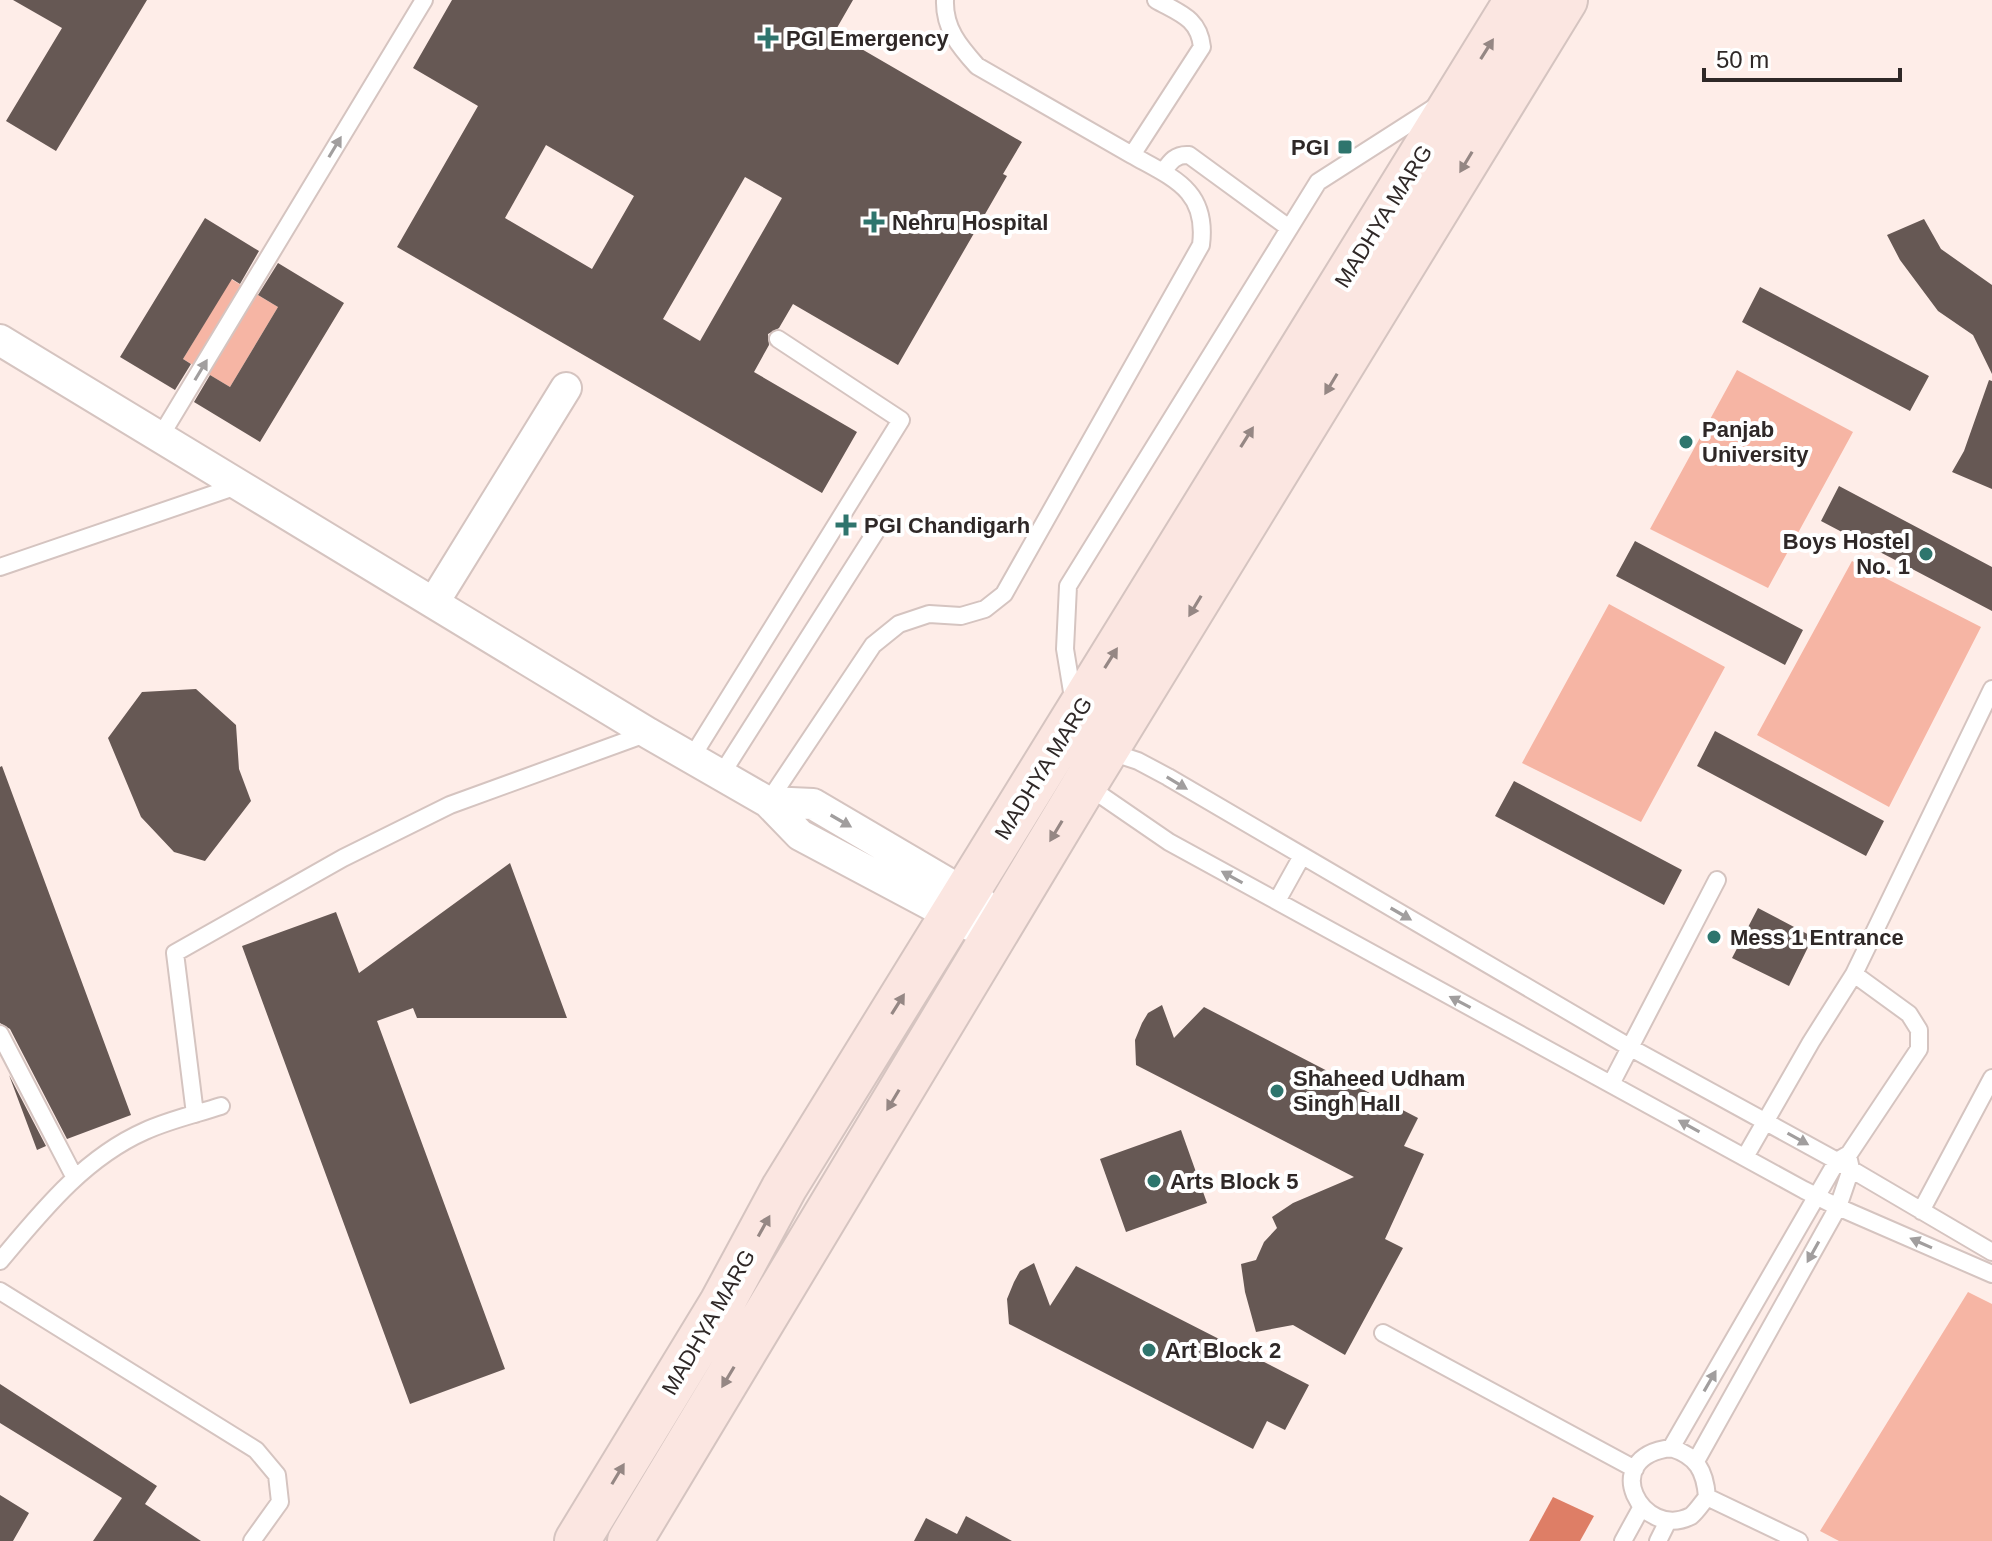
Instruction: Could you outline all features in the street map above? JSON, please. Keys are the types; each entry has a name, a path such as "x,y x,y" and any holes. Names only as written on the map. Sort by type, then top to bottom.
{"main road":[{"name":"MADHYA MARG","path":"577,1541 722,1303 784,1188 1517,0"},
{"name":"MADHYA MARG","path":"630,1541 1095,767 1565,0"}],"street":[{"path":"0,340 648,733 768,802 800,835 959,904 998,928"},
{"path":"434,602 566,388"}],"lane":[{"path":"160,437 424,0"},
{"path":"768,802 873,645 899,624 929,614 961,616 985,609 1004,594 1201,245 1204,223 1195,200 1185,187 977,66 959,47 944,18 945,0"},
{"path":"1132,155 1202,47 1200,31 1188,18 1156,0"},
{"path":"1076,715 1065,649 1068,586 1318,182 1460,91"},
{"path":"1163,172 1172,160 1180,155 1189,155 1289,228"},
{"path":"692,757 901,420 778,339"},
{"path":"0,567 240,485"},
{"path":"721,775 880,525"},
{"path":"1745,1157 1854,974 1992,689"},
{"path":"195,1114 175,953 343,858 450,805 648,733"},
{"path":"1095,767 1138,761 1631,1048 1845,1161 1921,1211 1992,1252"},
{"path":"1095,767 1169,842 1817,1196 1992,1274"},
{"path":"1277,901 1302,856"},
{"path":"1611,1084 1717,880"},
{"path":"1671,1448 1817,1196 1845,1161 1919,1049 1919,1030 1909,1014 1854,974"},
{"path":"0,1034 75,1178"},
{"path":"1921,1211 1992,1078"},
{"path":"0,1261 60,1191 103,1155 145,1131 221,1106"},
{"path":"1696,1461 1838,1207 1845,1161"},
{"path":"0,1291 256,1450 277,1475 280,1502 252,1541"},
{"path":"1383,1333 1635,1469"},
{"path":"1671,1448 1685,1452 1696,1461 1704,1474 1707,1497 1693,1514 1680,1522 1667,1523 1652,1519 1640,1510 1633,1498 1631,1483 1635,1469 1646,1456 1671,1448"},
{"path":"1707,1497 1799,1541"},
{"path":"1623,1541 1640,1510"},
{"path":"1658,1541 1667,1523"}],"shaded area":[{"path":"231,279 278,307 230,387 183,359"},
{"path":"1737,370 1853,432 1768,588 1650,529"},
{"path":"1852,561 1981,627 1889,807 1757,735"},
{"path":"1609,604 1725,667 1641,822 1522,763"},
{"path":"1968,1292 1992,1304 1992,1541 1839,1541 1820,1531"},
{"path":"1553,1497 1594,1516 1580,1541 1529,1541"}],"building":[{"path":"13,0 147,0 56,151 6,121 62,28"},
{"name":"Nehru Hospital","path":"452,0 853,0 834,33 1022,142 1003,174 1007,176 898,365 793,304 779,328 768,334 769,345 754,372 857,432 822,493 397,247 478,106 413,68","holes":["546,145 634,196 592,269 505,218","745,177 782,198 700,341 663,319"]},
{"path":"205,218 259,251 240,284 232,279 183,359 191,364 175,390 120,357"},
{"path":"1924,219 1941,249 1992,285 1992,374 1973,335 1938,311 1900,260 1887,235"},
{"path":"278,263 344,303 260,442 194,402 210,375 230,387 278,307 258,295"},
{"path":"1760,287 1929,376 1910,411 1742,322"},
{"path":"1989,380 1992,381 1992,489 1952,472 1964,451"},
{"path":"1839,486 1992,567 1992,611 1821,521"},
{"path":"1635,541 1803,630 1785,665 1616,576"},
{"path":"196,689 236,725 239,769 251,801 205,861 174,852 141,817 108,738 142,692"},
{"path":"1715,731 1884,821 1866,856 1697,766"},
{"path":"2,766 131,1115 67,1139 10,1029 0,1023"},
{"path":"1514,781 1682,870 1664,905 1495,816"},
{"path":"510,863 567,1018 417,1018 413,1008 377,1021 505,1369 410,1404 242,946 336,912 359,973"},
{"path":"1758,908 1813,937 1789,986 1732,958"},
{"path":"1162,1005 1174,1038 1204,1007 1418,1118 1404,1146 1424,1154 1385,1239 1403,1248 1345,1355 1293,1325 1256,1332 1241,1264 1256,1260 1264,1242 1277,1228 1272,1217 1293,1203 1354,1177 1136,1065 1135,1040 1142,1023 1148,1013"},
{"path":"9,1075 46,1146 37,1150"},
{"name":"Arts Block 5","path":"1181,1130 1207,1203 1126,1232 1100,1159"},
{"name":"Art Block 2","path":"1034,1263 1050,1306 1076,1266 1309,1385 1285,1430 1267,1421 1253,1449 1009,1324 1007,1299 1020,1271"},
{"path":"0,1384 157,1486 145,1504 201,1541 93,1541 122,1498 0,1423"},
{"path":"0,1495 29,1513 13,1541 0,1541"},
{"path":"966,1516 1012,1541 914,1541 926,1518 957,1534"}],"place":[{"name":"PGI Emergency","path":"768,38"},
{"name":"PGI","path":"1345,147"},
{"name":"Nehru Hospital","path":"874,222"},
{"name":"Panjab University","path":"1686,442"},
{"name":"PGI Chandigarh","path":"846,525"},
{"name":"Boys Hostel No. 1","path":"1926,554"},
{"name":"Mess 1 Entrance","path":"1714,937"},
{"name":"Shaheed Udham Singh Hall","path":"1277,1091"},
{"name":"Arts Block 5","path":"1154,1181"},
{"name":"Art Block 2","path":"1149,1350"}]}
